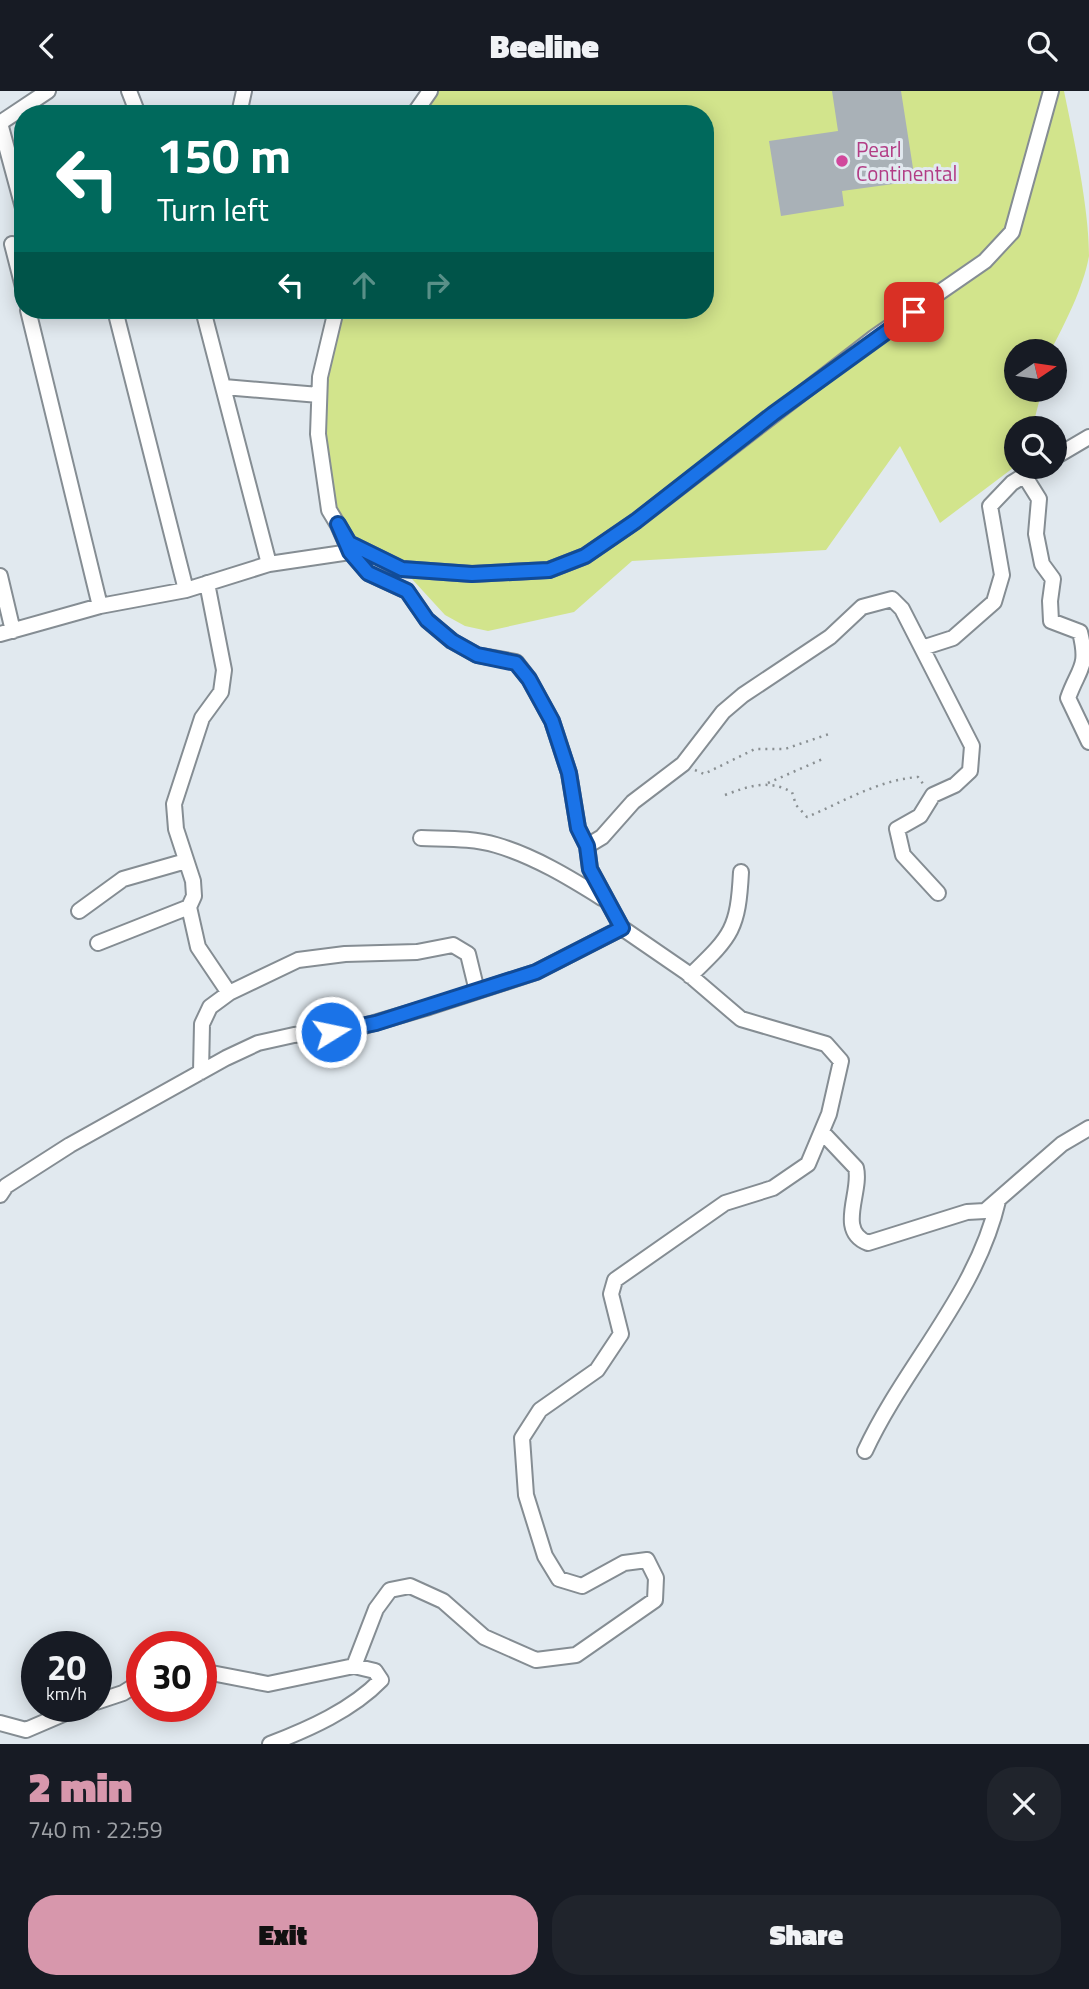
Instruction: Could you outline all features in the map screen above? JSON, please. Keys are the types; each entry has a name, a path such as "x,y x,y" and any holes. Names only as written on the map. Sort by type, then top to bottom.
{"street":[{"path":"27,105 48,91"},
{"path":"334,319 320,377 318,434 329,510 349,543 402,569 472,574 549,570 585,556 636,521 876,337 985,261 1012,232 1051,91"},
{"path":"0,123 14,175"},
{"path":"30,319 100,606"},
{"path":"117,319 186,590"},
{"path":"205,319 269,564"},
{"path":"224,387 319,395"},
{"path":"1067,450 1089,437"},
{"path":"922,648 953,638 994,602 1002,575 990,506 1017,479"},
{"path":"1026,479 1039,499 1036,534 1042,564 1054,579 1050,601 1051,621 1080,632 1085,652 1082,674 1068,698 1089,742"},
{"path":"338,524 350,552 368,573 407,591 427,620 452,641 477,655 516,663 529,679 552,721 569,773 578,828 587,846 590,869 622,928 690,976 741,1019 827,1044 841,1061 829,1114 808,1164 773,1188 725,1203 615,1280 611,1294 621,1334 597,1370 540,1410 522,1438 526,1495 545,1556 559,1579 582,1586 624,1563 647,1560 656,1578 655,1600 576,1655 536,1660 484,1637 443,1601 410,1586 390,1590 376,1609 354,1667"},
{"path":"0,576 6,632 100,606 186,590 269,564 350,552"},
{"path":"207,583 224,670 221,691 202,718 174,804 176,829 194,896 189,907 198,947 229,993"},
{"path":"587,846 602,837 633,802 683,764 733,703 830,637 862,607 892,599 902,609 972,746 970,771 955,785 933,795 920,816 897,829 897,839 903,855 938,893"},
{"path":"421,838 457,839 496,845 563,874 604,899"},
{"path":"79,911 123,879 186,862"},
{"path":"690,976 726,942 734,928 741,872"},
{"path":"98,943 189,907"},
{"path":"2,1190 70,1145 258,1043 294,1035 350,1030 477,991 536,972 622,928"},
{"path":"201,1072 202,1024 210,1007 229,993 298,960 345,954 417,952 453,945 468,954 477,991"},
{"path":"822,1132 856,1168 851,1219 860,1240 868,1243 967,1212 985,1211 1062,1144 1089,1128"},
{"path":"865,1451 881,1416 940,1330 967,1282 991,1232 998,1201"},
{"path":"217,1674 268,1683 354,1667 375,1671 381,1679 367,1695 300,1733 270,1744"},
{"path":"0,1723 26,1730 45,1722"}],"path":[{"path":"683,764 704,774 755,749 785,749 829,734"},
{"path":"724,795 768,783 825,758"},
{"path":"768,783 792,792 796,805 807,817 864,791 902,778 918,777 933,795"}],"green space":[{"path":"430,91 1064,91 1084,195 1089,256 1078,293 1056,339 1004,339 1004,403 1039,403 1035,416 1004,416 1004,475 940,523 900,446 826,550 632,561 574,612 488,631 465,626 445,615 412,579 379,564 349,543 329,510 318,434 337,319 714,319 714,105 420,105"}],"building":[{"name":"Pearl Continental","path":"832,91 901,91 915,181 842,191 844,206 781,216 769,141 838,131"}],"place":[{"name":"Pearl Continental","path":"842,161"}],"route":[{"path":"331,1032 376,1023 536,972 622,928 590,869 587,846 578,828 569,773 552,721 529,679 516,663 477,655 452,641 427,620 407,591 368,573 350,552 338,524 349,543 402,569 472,574 549,570 585,556 636,521 773,414 914,312"}]}
